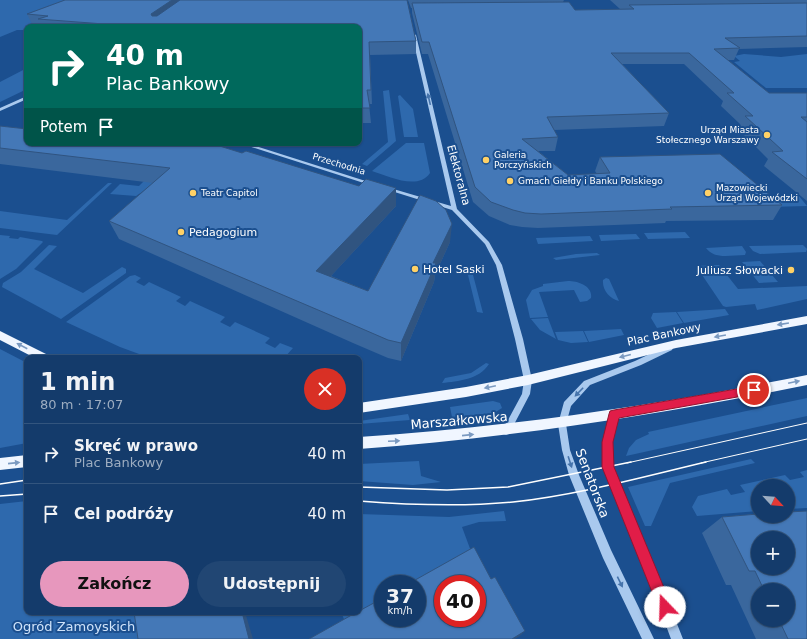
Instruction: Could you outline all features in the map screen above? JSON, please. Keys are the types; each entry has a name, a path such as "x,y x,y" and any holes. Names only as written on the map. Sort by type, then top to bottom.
{"main road":[{"name":"Plac Bankowy","path":"528,380 676,344 807,320"},
{"path":"0,335 38,355"},
{"name":"Marszałkowska","path":"362,408 433,398 528,380"},
{"path":"562,424 807,380"},
{"name":"Marszałkowska","path":"362,443 429,439 505,432 562,424"},
{"path":"0,464 24,461"}],"street":[{"name":"Elektoralna","path":"412,28 454,209 486,243 498,264 515,320 528,380 526,394 505,432"},
{"path":"0,110 24,98"},
{"name":"Przechodnia","path":"251,146 454,209"},
{"name":"Senatorska","path":"648,639 607,554 574,475 566,450 562,424 567,404 587,383 638,363 676,344"},
{"name":"Senatorska","path":"614,414 607,442 608,467 642,548 677,639"}],"green space":[{"path":"0,0 91,0 30,24 24,24 24,30 17,30 0,37"},
{"path":"744,54 781,57 807,54 807,88 766,88 734,62 740,61 734,56"},
{"path":"24,70 24,90 0,102 0,82"},
{"path":"389,90 396,141 367,166 362,164 388,142 383,91"},
{"path":"400,95 413,109 418,137 404,137 398,96"},
{"path":"406,143 424,143 430,173 425,178 411,182 402,181 372,171"},
{"path":"173,152 155,183 136,196 110,194 120,184 139,186"},
{"path":"108,183 112,183 57,235 0,228 0,211 67,220"},
{"path":"799,196 807,206 767,207 756,198"},
{"path":"685,232 690,238 648,239 644,233"},
{"path":"636,234 640,239 601,241 599,235"},
{"path":"0,235 10,236 9,238 18,239 20,237 43,242 16,269 0,279"},
{"path":"590,236 593,241 538,244 536,238"},
{"path":"49,245 57,246 34,269 83,293 122,267 126,269 126,273 61,319 2,287 3,283 21,272"},
{"path":"803,245 807,249 806,252 760,254 753,251 749,246"},
{"path":"742,246 746,252 745,255 719,255 710,252 706,248"},
{"path":"597,253 600,255 556,260 553,258 576,254"},
{"path":"760,261 778,282 759,283 742,262"},
{"path":"719,265 738,289 807,286 807,299 757,310 755,304 723,306 696,266"},
{"path":"467,271 472,271 483,313 477,312"},
{"path":"135,275 141,278 136,282 144,286 149,282 181,297 176,301 185,306 190,301 225,317 220,322 230,327 235,322 270,338 265,343 275,348 280,343 293,348 287,355 142,355 120,347 66,322 130,276"},
{"path":"606,278 609,279 619,301 607,294 605,291 603,280"},
{"path":"568,281 580,283 587,287 590,290 591,298 587,301 580,302 574,290 539,292 548,317 530,318 526,300 532,290 543,286 543,284"},
{"path":"725,309 729,315 684,323 677,312"},
{"path":"676,312 683,323 657,328 651,318 653,313"},
{"path":"548,318 556,339 540,330 531,319"},
{"path":"621,329 624,335 589,342 584,331"},
{"path":"583,331 588,342 571,343 558,340 555,332"},
{"path":"0,349 24,361 24,444 0,448"},
{"path":"486,363 489,364 474,377 442,383 445,378 471,373"},
{"path":"807,398 807,416 626,456 629,448 636,440 649,434 648,432"},
{"path":"493,401 500,403 502,408 494,413 452,417 450,407"},
{"path":"408,414 410,420 362,424 362,421"},
{"path":"751,459 755,463 670,483 651,526 645,526 628,487"},
{"path":"419,461 421,476 441,482 413,485 362,481 362,464"},
{"path":"807,470 807,508 795,509 795,479 804,477 800,472"},
{"path":"785,475 789,479 767,479"},
{"path":"751,483 751,512 697,516 692,507 698,496 727,489 731,495 745,492 740,485"},
{"name":"Ogród Zamoyskich","path":"24,501 24,615 142,615 145,639 0,639 0,504"},
{"path":"504,511 506,521 479,522 462,527 472,554 426,579 426,575 374,575 374,608 362,615 362,514 449,517"},
{"path":"342,615 362,615 346,624"}],"building":[{"path":"65,0 172,0 151,14 152,16 157,16 180,0 407,0 416,41 369,42 371,90 367,90 370,108 362,108 362,24 104,24 38,19 48,16 27,14"},
{"path":"569,2 575,10 634,9 629,5 807,3 807,36 725,38 740,48 714,49 769,93 807,93 807,117 801,117 807,122 807,179 772,152 783,151 745,116 753,116 727,93 734,93 689,53 611,53 669,113 547,117 558,137 522,139 568,175 610,173 600,157 720,154 782,205 670,207 672,209 541,214 525,213 491,202 475,187 429,42 422,42 412,3"},
{"path":"0,126 24,129 24,146 220,146 242,153 246,151 359,186 366,179 396,188 316,271 368,291 420,195 436,201 446,210 452,224 433,263 436,263 401,343 388,340 109,221 170,168 0,148"},
{"path":"807,511 807,639 788,639 782,627 795,627 795,583 761,583 757,575 795,575 795,531 751,531 751,571 749,571 722,517 751,515 751,523 795,523 795,512"},
{"path":"474,547 491,579 495,577 525,631 512,639 309,639 352,615 362,615 362,609 374,603 374,627 426,627 426,575 424,575"},
{"path":"134,615 243,615 249,639 138,639"}],"tram line":[{"path":"627,463 807,423"},
{"path":"701,463 807,439"},
{"path":"362,487 447,490 508,487 631,462"},
{"path":"362,501 436,505 475,505 513,502 562,495 706,462"},
{"path":"0,484 24,480"},
{"path":"0,496 24,494"}],"place":[{"name":"Urząd Miasta Stołecznego Warszawy","path":"767,135"},
{"name":"Galeria Porczyńskich","path":"486,160"},
{"name":"Gmach Giełdy i Banku Polskiego","path":"510,181"},
{"name":"Teatr Capitol","path":"193,193"},
{"name":"Mazowiecki Urząd Wojewódzki","path":"708,193"},
{"name":"Pedagogium","path":"181,232"},
{"name":"Hotel Saski","path":"415,269"},
{"name":"Juliusz Słowacki","path":"791,270"}],"route":[{"path":"665,607 642,548 613,483 608,467 607,442 614,414 754,390"}]}
